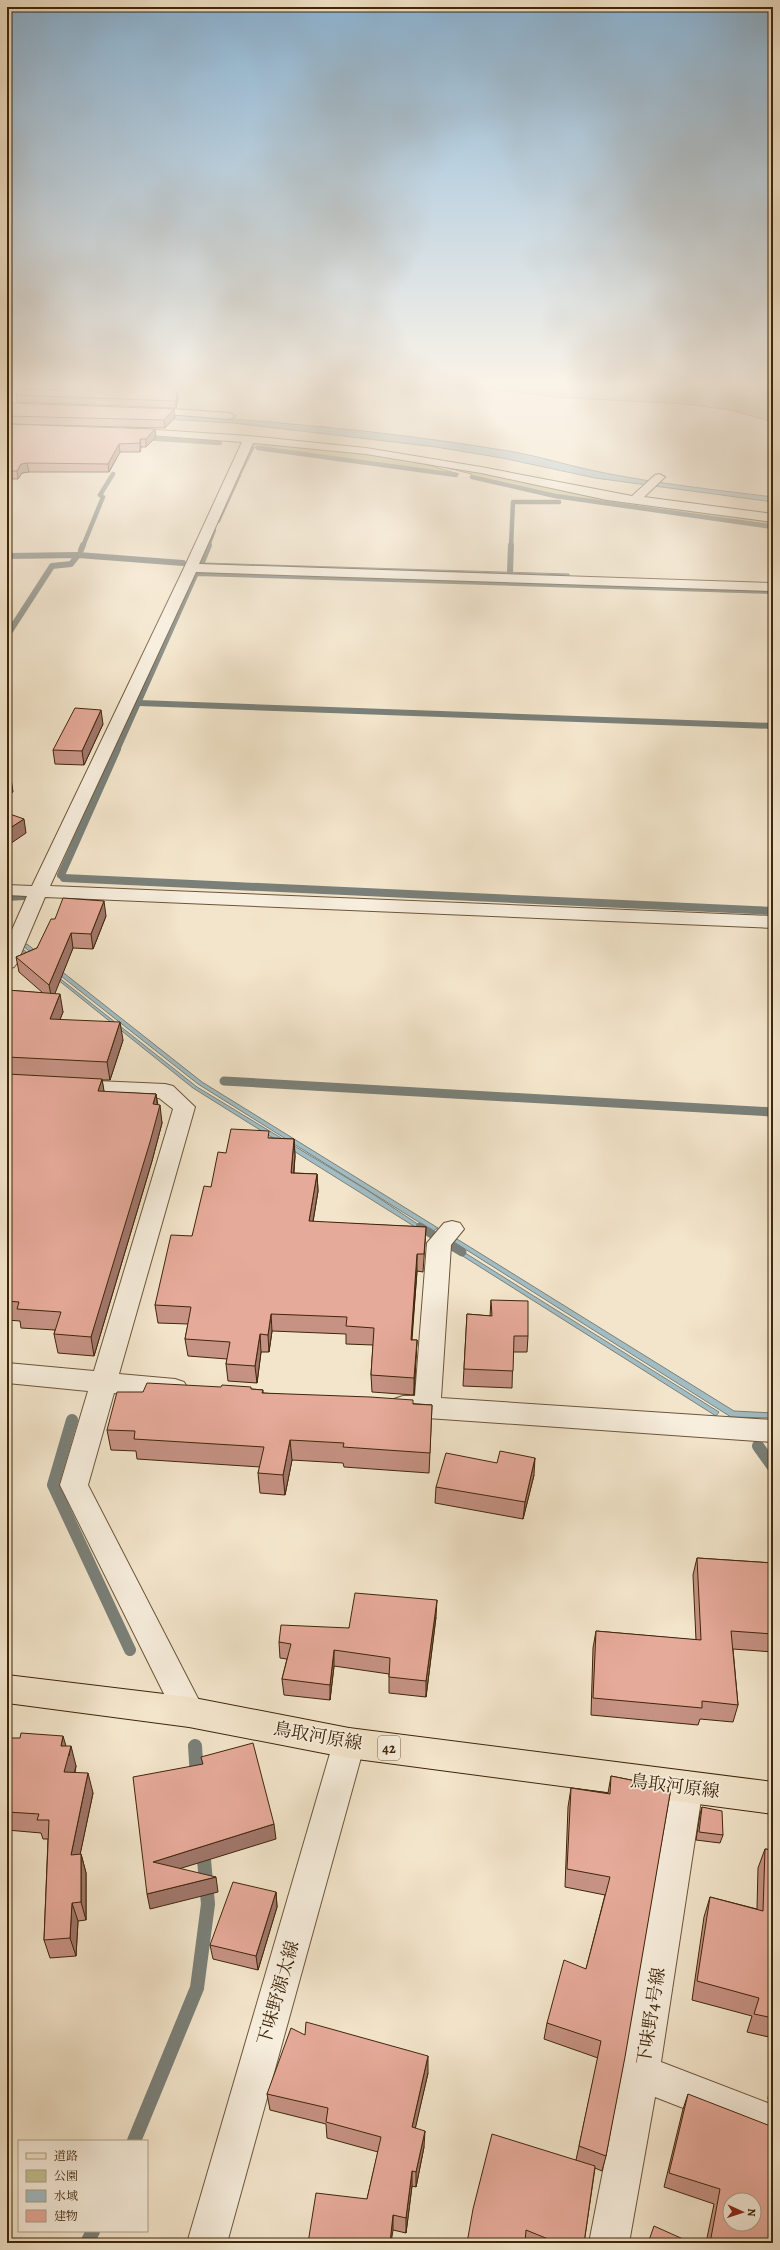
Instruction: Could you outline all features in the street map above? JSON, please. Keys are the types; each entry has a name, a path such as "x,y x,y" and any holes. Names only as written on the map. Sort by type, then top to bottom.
{"main road":[{"name":"鳥取河原線","path":"7,1689 189,1712 350,1743 773,1798"}],"street":[{"path":"7,964 39,890 191,568 227,487"},
{"path":"576,487 636,498 773,518"},
{"path":"636,498 648,487"},
{"path":"191,568 773,587"},
{"path":"7,890 39,890 773,922"},
{"path":"54,1086 165,1091 184,1106 74,1485 189,1712"},
{"path":"427,1408 439,1243 452,1229"},
{"path":"7,1373 198,1391"},
{"path":"380,1404 773,1431"},
{"name":"下味野源太線","path":"208,2243 350,1743"},
{"name":"下味野4号線","path":"609,2243 642,2073 687,1787"},
{"path":"642,2073 773,2124"}],"green space":[{"path":"520,487 574,487 773,520 773,525 555,495"}],"water":[{"path":"662,487 697,487 773,497 773,502"},
{"path":"203,564 569,574 569,575"},
{"path":"27,944 202,1082 438,1228 433,1231 198,1084 23,946"},
{"path":"24,950 197,1087 367,1190 431,1233 428,1235 193,1088 22,951"},
{"path":"457,1239 734,1411 773,1413 773,1418 731,1417 454,1242"},
{"path":"454,1246 719,1412 716,1416 450,1248"}],"building":[{"path":"75,708 101,710 82,751 53,750"},
{"path":"7,813 24,819 7,830"},
{"path":"63,898 104,901 91,934 71,933 49,985 16,957 37,948 51,919 55,919"},
{"path":"7,990 60,994 50,1019 120,1022 107,1062 7,1057"},
{"path":"7,1074 102,1079 98,1091 156,1094 153,1104 160,1105 91,1337 54,1334 61,1312 17,1309 19,1302 7,1301"},
{"path":"231,1129 269,1131 268,1138 294,1139 291,1173 317,1174 309,1221 426,1227 424,1254 417,1254 411,1340 417,1340 414,1378 371,1375 374,1328 346,1326 347,1317 271,1314 268,1335 260,1334 255,1366 226,1364 230,1342 185,1339 191,1307 155,1305 171,1235 192,1236 204,1186 211,1187 218,1152 226,1153"},
{"path":"491,1300 528,1301 528,1336 514,1336 513,1371 464,1369 467,1314 492,1316"},
{"path":"147,1383 221,1387 222,1385 251,1387 251,1389 263,1390 262,1393 413,1400 413,1404 432,1405 430,1453 343,1447 344,1443 290,1440 283,1475 258,1473 264,1447 134,1439 135,1431 107,1430 117,1392 143,1392"},
{"path":"500,1451 535,1458 525,1502 436,1487 446,1453 497,1463"},
{"path":"697,1558 773,1563 773,1634 731,1631 738,1705 702,1701 702,1708 593,1698 596,1631 701,1640"},
{"path":"355,1593 437,1600 426,1681 389,1677 390,1658 334,1650 330,1685 282,1679 291,1644 279,1642 281,1625 349,1628"},
{"path":"21,1733 63,1736 61,1746 71,1746 64,1772 88,1773 71,1855 81,1854 81,1902 72,1903 70,1938 44,1940 49,1820 37,1820 39,1814 7,1812 7,1738 20,1738"},
{"path":"253,1743 274,1824 153,1862 216,1877 147,1894 133,1777 203,1764 201,1757"},
{"path":"611,1776 671,1788 625,2057 606,2156 579,2146 601,2041 547,2023 564,1960 586,1969 610,1877 567,1869 571,1788 610,1794"},
{"path":"702,1807 722,1811 723,1835 699,1832"},
{"path":"765,1849 773,1850 773,2018 754,2014 759,1998 697,1981 710,1897 763,1911"},
{"path":"233,1882 276,1892 256,1956 210,1945"},
{"path":"306,2022 428,2056 412,2127 425,2131 416,2172 412,2171 406,2218 393,2215 390,2243 308,2243 316,2193 367,2199 381,2137 326,2122 328,2108 267,2094 291,2028 305,2035"},
{"path":"688,2094 773,2127 773,2243 710,2243 720,2189 669,2173"},
{"path":"492,2134 595,2166 584,2243 558,2243 526,2230 525,2243 467,2243 473,2209"},
{"path":"654,2226 692,2243 648,2243"}],"waterway":[{"path":"83,546 103,497 100,495 105,487"},
{"path":"218,521 234,487"},
{"path":"516,487 555,496 773,527"},
{"path":"511,546 513,502 559,502"},
{"path":"208,546 214,530"},
{"path":"81,550 83,545"},
{"path":"202,562 209,545"},
{"path":"510,572 511,545"},
{"path":"7,556 78,555"},
{"path":"10,631 52,566 71,564 78,555"},
{"path":"78,555 183,563"},
{"path":"117,750 196,573 773,591"},
{"path":"139,703 773,726"},
{"path":"61,875 117,749"},
{"path":"64,878 773,911"},
{"path":"7,897 24,896"},
{"path":"224,1081 773,1112"},
{"path":"420,1227 462,1252"},
{"path":"72,1420 53,1485 130,1650"},
{"path":"758,1446 773,1467"},
{"path":"195,1746 197,1777"},
{"path":"134,2140 197,1988 208,1904 203,1849"},
{"path":"87,2243 92,2232"}]}
